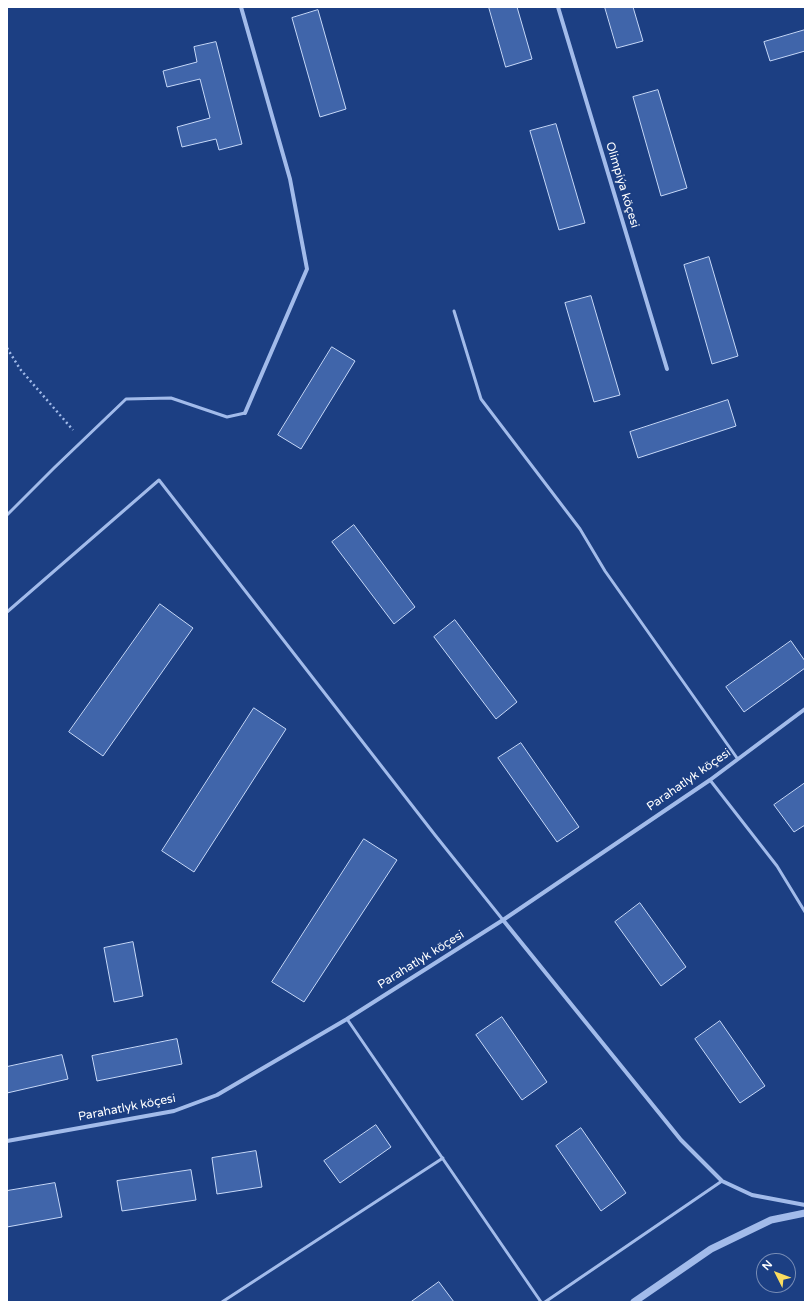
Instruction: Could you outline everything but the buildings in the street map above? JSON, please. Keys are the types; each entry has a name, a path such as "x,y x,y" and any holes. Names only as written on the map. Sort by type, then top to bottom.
{"street":[{"path":"240,7 290,178 307,269 245,413"},
{"name":"Olimpiýa köçesi","path":"558,7 667,369"},
{"name":"Parahatlyk köçesi","path":"7,1141 174,1111 218,1095 347,1019 504,920 710,780 737,758 805,709"},
{"path":"504,920 681,1140 722,1181 752,1195 805,1205"},
{"path":"634,1302 710,1249 771,1220 805,1212"}],"lane":[{"path":"454,311 481,399 580,529 605,571 737,758"},
{"path":"7,515 126,399 171,398 227,417 245,413"},
{"path":"7,612 159,480 434,835 504,920"},
{"path":"710,780 777,866 805,912"},
{"path":"347,1019 541,1302"},
{"path":"222,1302 443,1158"},
{"path":"545,1302 722,1181"}],"path":[{"path":"7,348 20,369 82,441"}]}
